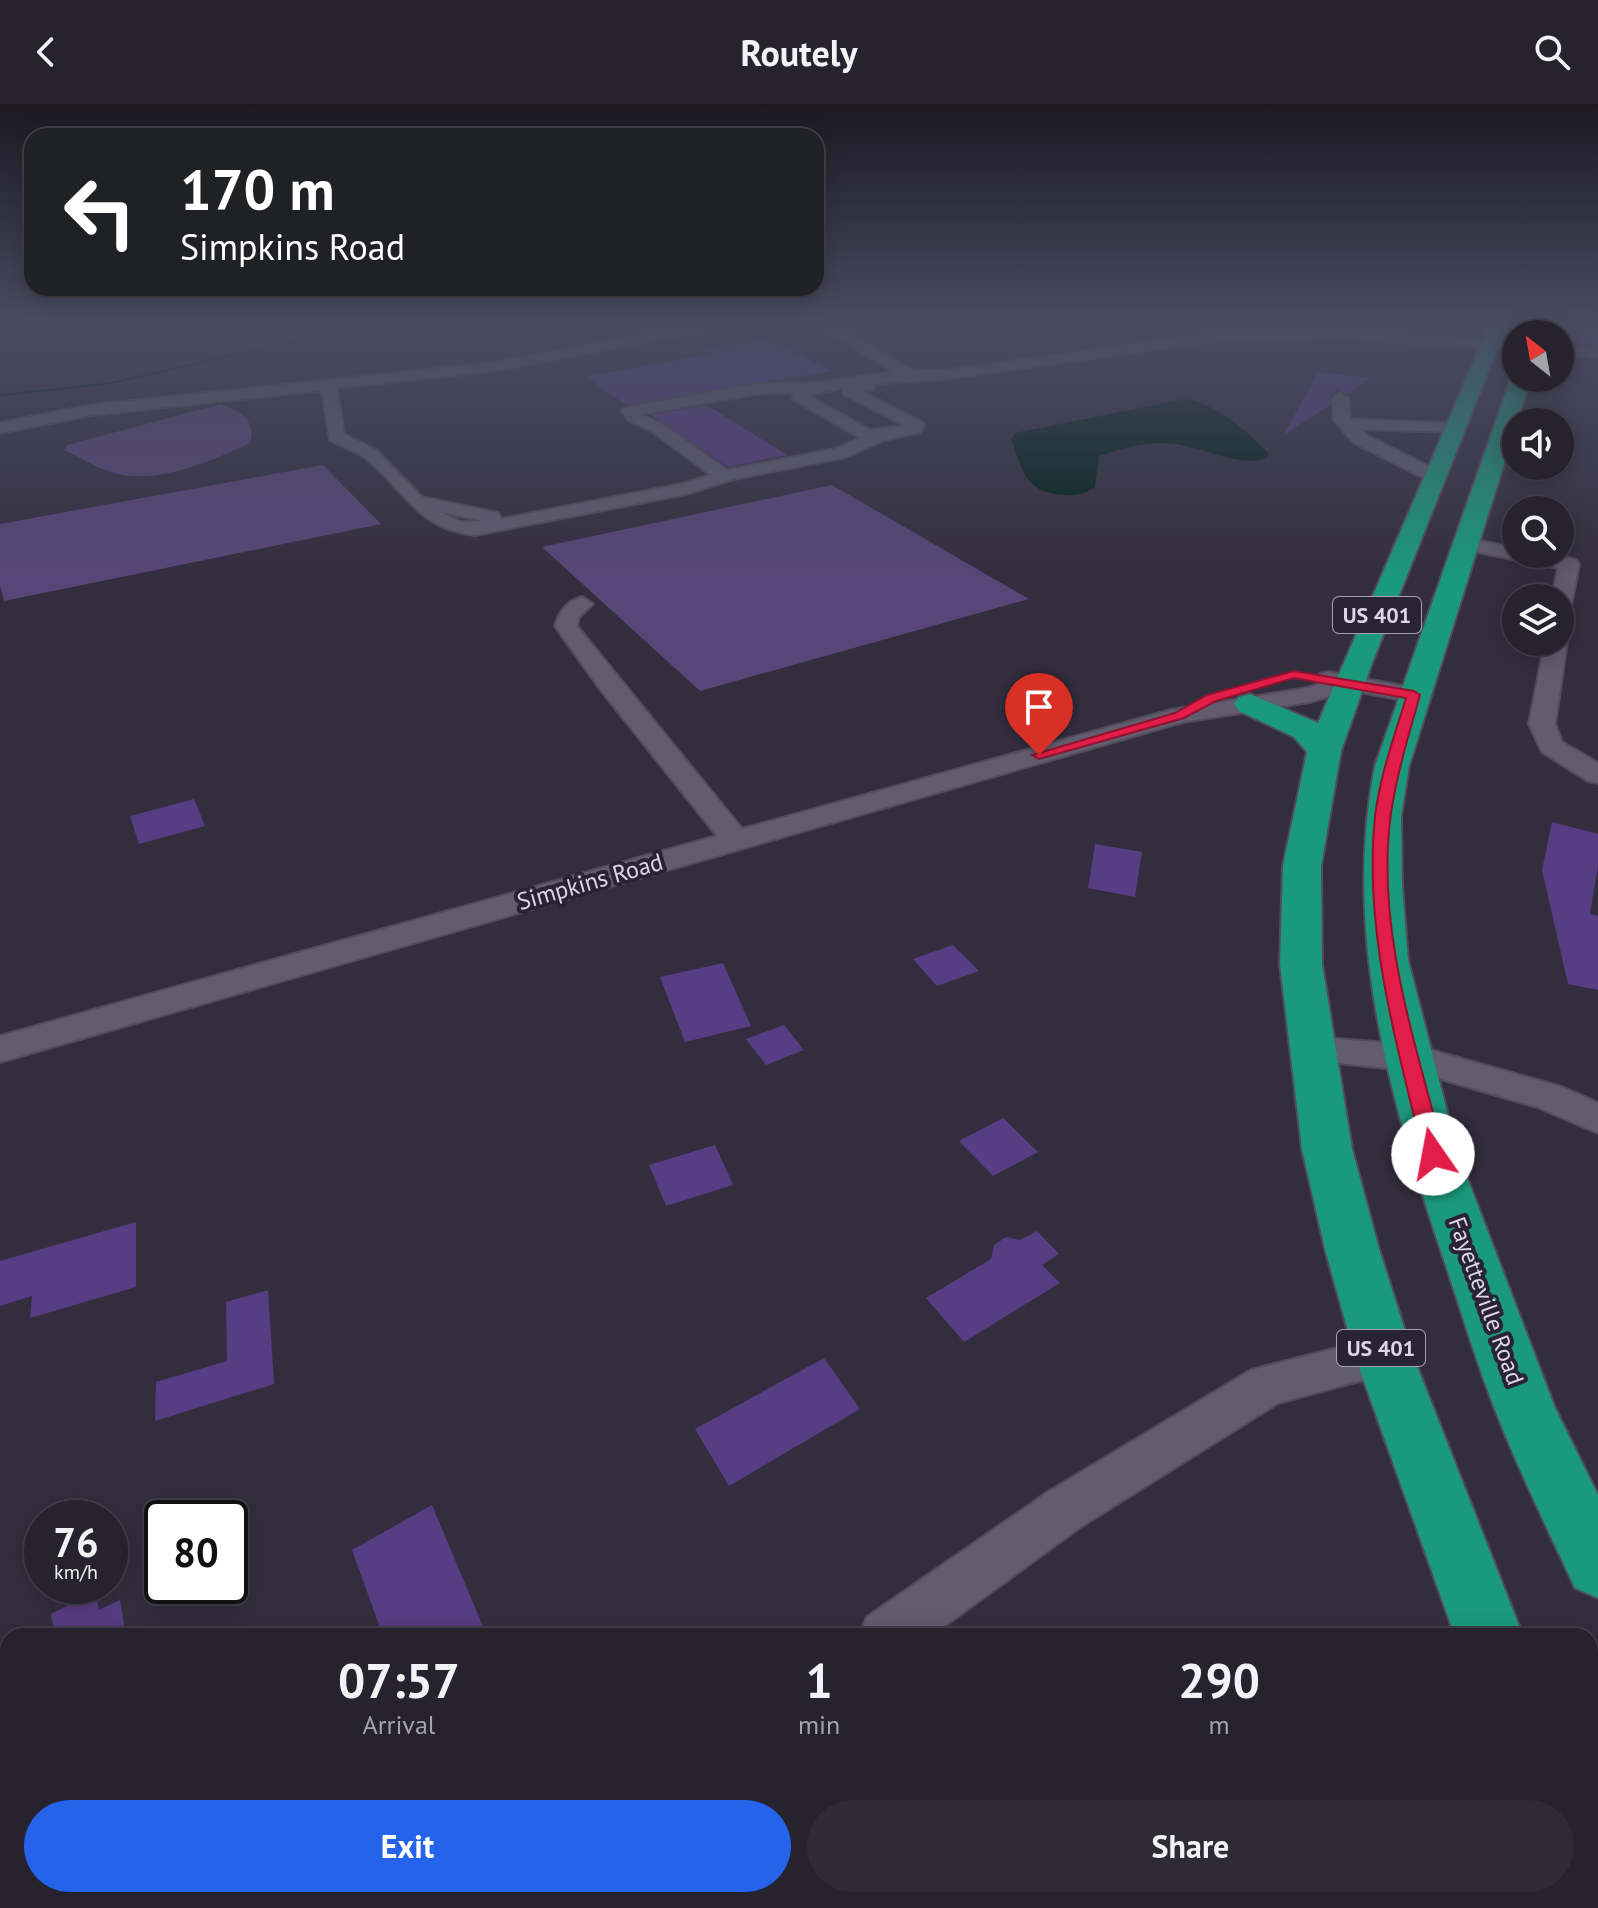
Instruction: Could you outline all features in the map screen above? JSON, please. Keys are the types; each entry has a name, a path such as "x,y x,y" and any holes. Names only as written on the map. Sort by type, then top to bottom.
{"highway":[{"name":"US 401","path":"1463,408 1324,751 1302,866 1301,964 1327,1149 1384,1356 1486,1628"},
{"name":"Fayetteville Road","path":"1511,408 1392,766 1383,816 1382,885 1387,960 1433,1154 1528,1417 1598,1565"},
{"path":"1250,704 1306,730 1324,751"}],"street":[{"path":"0,428 109,408"},
{"path":"332,408 336,436 371,453 417,501 451,527 484,528 686,489 724,476 840,453 879,436 914,429 916,425 882,408"},
{"path":"646,408 630,411 634,417 659,429 724,476"},
{"path":"819,408 866,435 879,436"},
{"path":"1341,408 1342,420 1360,439 1434,476"},
{"path":"1349,424 1455,427"},
{"path":"1465,544 1502,551"},
{"path":"582,604 569,615 566,626 736,841"},
{"path":"1554,656 1542,724 1551,746 1598,775"},
{"name":"Simpkins Road","path":"1180,715 1212,698 1294,675 1414,695"},
{"name":"Simpkins Road","path":"0,1049 1180,715 1310,695 1349,683"},
{"path":"1313,1050 1412,1058 1549,1097 1598,1119"},
{"path":"897,1628 1065,1509 1267,1385 1384,1356"}],"shaded area":[{"path":"205,408 229,408 240,414 249,422 252,435 250,443 188,468 139,476 100,468 64,450 67,445"},
{"path":"1139,408 1211,408 1231,420 1269,454 1267,458 1245,460 1174,444 1136,446 1099,456 1095,487 1081,494 1064,495 1041,490 1027,478 1011,439 1015,433"},
{"path":"323,465 381,524 4,601 0,585 0,524"},
{"path":"832,485 1029,599 700,691 542,547"}],"building":[{"path":"689,408 712,408 787,455 728,467 650,415"},
{"path":"1298,408 1325,408 1284,435"},
{"path":"194,799 205,826 139,844 130,816"},
{"path":"1552,822 1598,834 1598,866 1590,914 1598,916 1598,990 1568,984 1542,870"},
{"path":"1095,844 1142,852 1135,897 1088,888"},
{"path":"953,945 979,971 937,986 913,959"},
{"path":"723,963 751,1026 685,1042 660,977"},
{"path":"784,1025 804,1050 766,1065 746,1039"},
{"path":"1003,1118 1038,1152 993,1176 959,1141"},
{"path":"715,1145 733,1185 666,1206 649,1165"},
{"path":"136,1222 136,1287 30,1318 32,1296 0,1306 0,1261"},
{"path":"1037,1231 1059,1254 1042,1265 1060,1283 964,1342 926,1298 991,1259 994,1245 1006,1237 1020,1240"},
{"path":"268,1290 274,1384 155,1421 156,1382 227,1361 226,1302"},
{"path":"824,1358 860,1409 729,1486 695,1429"},
{"path":"432,1505 484,1628 380,1628 352,1550"},
{"path":"71,1604 98,1604 99,1610 112,1604 121,1604 125,1628 53,1628 51,1614"}],"route":[{"path":"1039,755 1180,715 1212,698 1294,675 1316,676 1414,695 1392,766 1383,816 1382,885 1387,960 1433,1154"}]}
